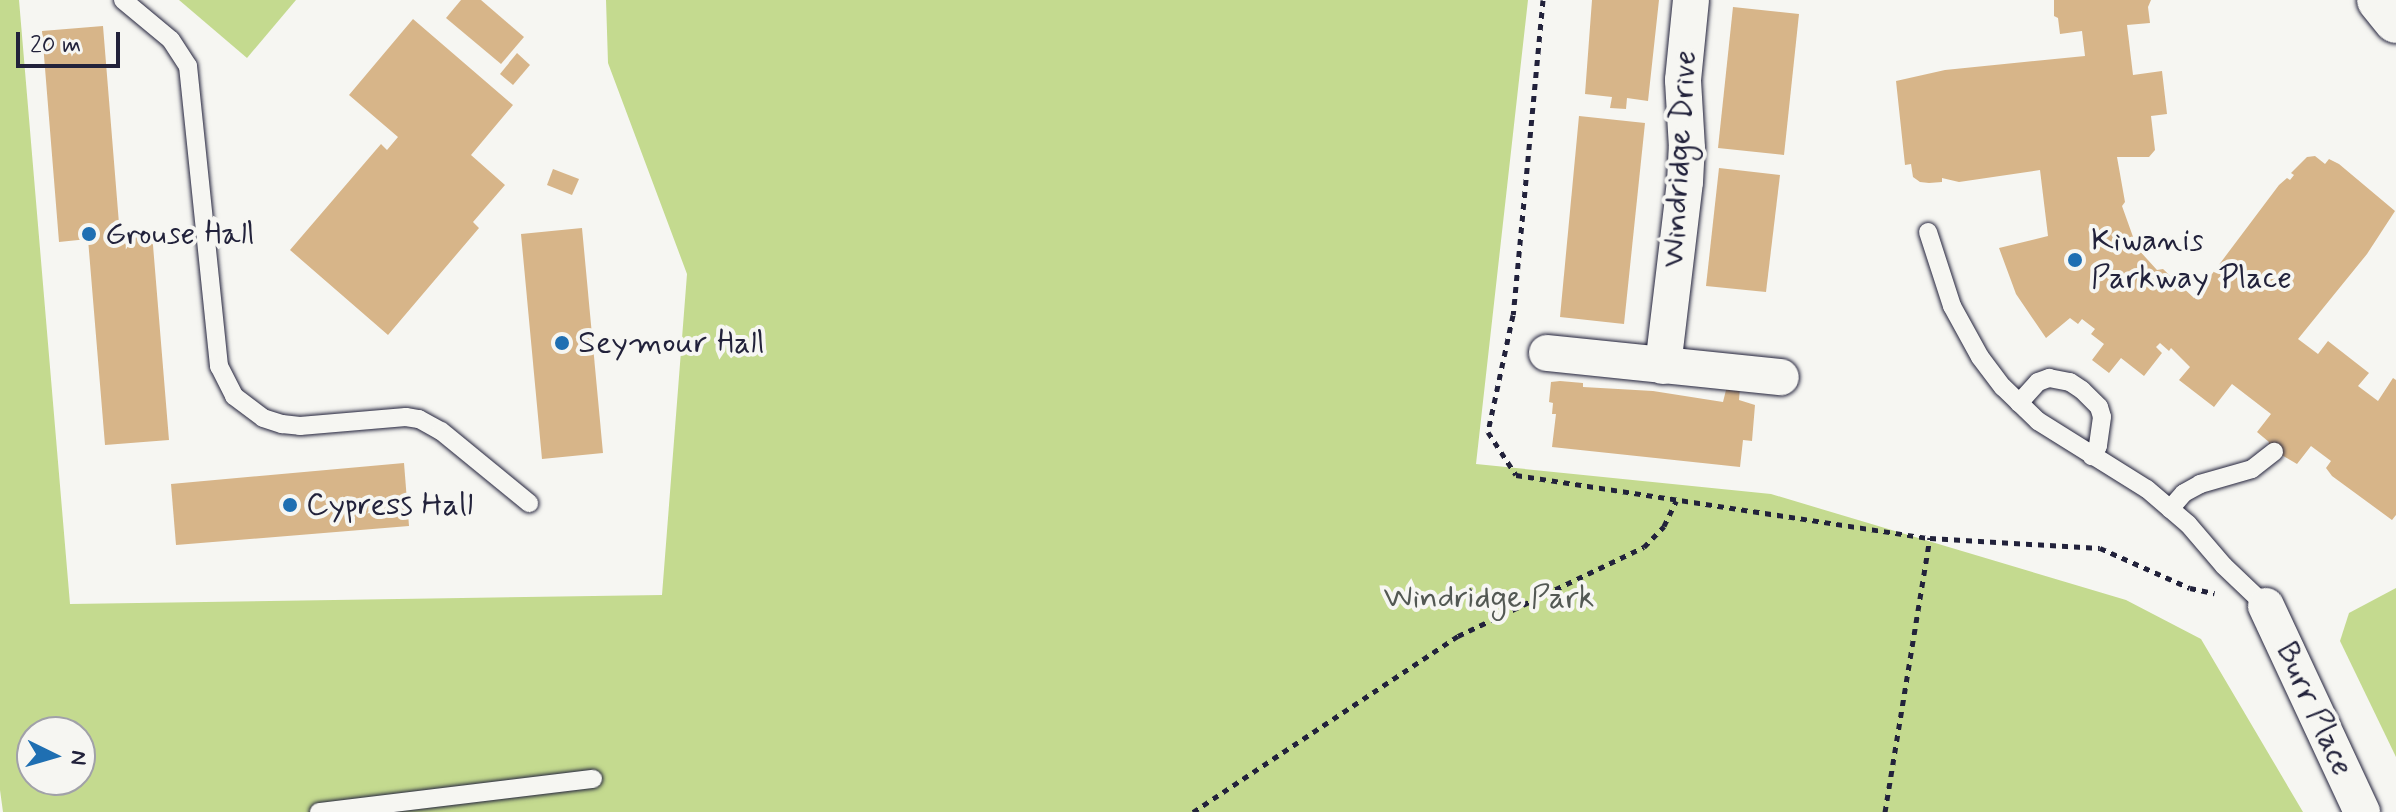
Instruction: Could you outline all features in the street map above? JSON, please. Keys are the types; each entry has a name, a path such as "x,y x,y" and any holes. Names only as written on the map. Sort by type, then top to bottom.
{"main road":[{"path":"2379,0 2396,21"}],"street":[{"name":"Windridge Drive","path":"1663,366 1685,182 1687,148 1683,80 1691,0"},
{"path":"1547,353 1781,377"},
{"name":"Burr Place","path":"2266,606 2362,812"}],"lane":[{"path":"123,0 171,40 188,66 219,366 234,396 263,418 282,424 300,426 406,417 419,419 441,431 529,503"},
{"path":"1928,232 1941,280 1962,326 1980,357 2019,403 2038,421 2147,489 2266,606"},
{"path":"2019,403 2038,382 2049,378 2070,382 2082,390 2099,407 2102,417 2098,446 2092,456"},
{"path":"2170,509 2184,493 2200,484 2252,469 2274,452"},
{"path":"319,812 593,779"}],"path":[{"path":"1543,0 1513,315 1488,432 1516,475 1930,538 2100,548 2190,588 2266,606"},
{"path":"1193,812 1458,636 1644,547 1664,526 1676,501"},
{"path":"1885,812 1930,538"}],"green space":[{"name":"Windridge Park","path":"0,0 19,0 70,604 662,595 687,274 608,63 606,0 1528,0 1476,464 1771,494 2126,600 2201,639 2303,812 3,812 0,790"},
{"path":"179,0 296,0 247,58"},
{"path":"2396,588 2396,757 2340,641 2349,613"}],"building":[{"path":"461,0 481,0 524,37 501,64 446,18"},
{"path":"1592,0 1659,0 1648,101 1627,98 1626,109 1610,108 1612,97 1585,94"},
{"name":"Kiwanis Parkway Place","path":"2054,0 2151,0 2148,7 2150,23 2127,25 2133,75 2162,71 2167,114 2151,116 2155,150 2149,157 2117,157 2125,202 2122,206 2137,248 2157,270 2163,269 2194,298 2279,185 2287,178 2290,180 2294,175 2291,173 2307,157 2315,156 2325,164 2329,159 2339,164 2395,211 2367,254 2298,339 2318,354 2328,341 2369,373 2358,386 2378,401 2393,378 2396,380 2396,515 2392,520 2332,476 2326,468 2331,461 2311,446 2297,464 2268,447 2269,442 2257,432 2271,414 2232,384 2214,407 2179,380 2190,367 2171,348 2169,351 2160,343 2156,347 2162,353 2144,376 2121,358 2109,373 2092,360 2104,344 2091,334 2095,329 2082,319 2078,324 2070,318 2046,338 2016,294 1999,248 2048,236 2040,170 1959,182 1942,178 1942,182 1929,183 1913,177 1911,164 1905,165 1896,81 1945,70 2085,56 2082,31 2060,34 2058,18 2054,16"},
{"path":"1733,7 1799,14 1784,155 1718,148"},
{"path":"413,19 513,105 471,155 505,185 473,222 479,228 388,335 290,250 381,144 387,150 398,137 349,95"},
{"name":"Grouse Hall","path":"103,26 120,236 152,233 169,440 105,445 88,239 59,242 42,31"},
{"path":"517,53 530,65 513,85 500,74"},
{"path":"1579,116 1645,123 1624,324 1560,317"},
{"path":"1719,168 1780,175 1766,292 1706,286"},
{"path":"553,169 579,179 572,195 547,185"},
{"name":"Seymour Hall","path":"582,228 603,453 542,459 521,234"},
{"path":"1551,382 1583,383 1583,387 1653,391 1723,402 1727,386 1740,387 1739,400 1755,405 1752,441 1743,440 1740,467 1552,447 1556,414 1552,414 1553,403 1549,402"},
{"name":"Cypress Hall","path":"404,463 409,526 176,545 171,484"}],"place":[{"name":"Grouse Hall","path":"89,234"},
{"name":"Kiwanis Parkway Place","path":"2075,260"},
{"name":"Seymour Hall","path":"562,343"},
{"name":"Cypress Hall","path":"290,505"}]}
